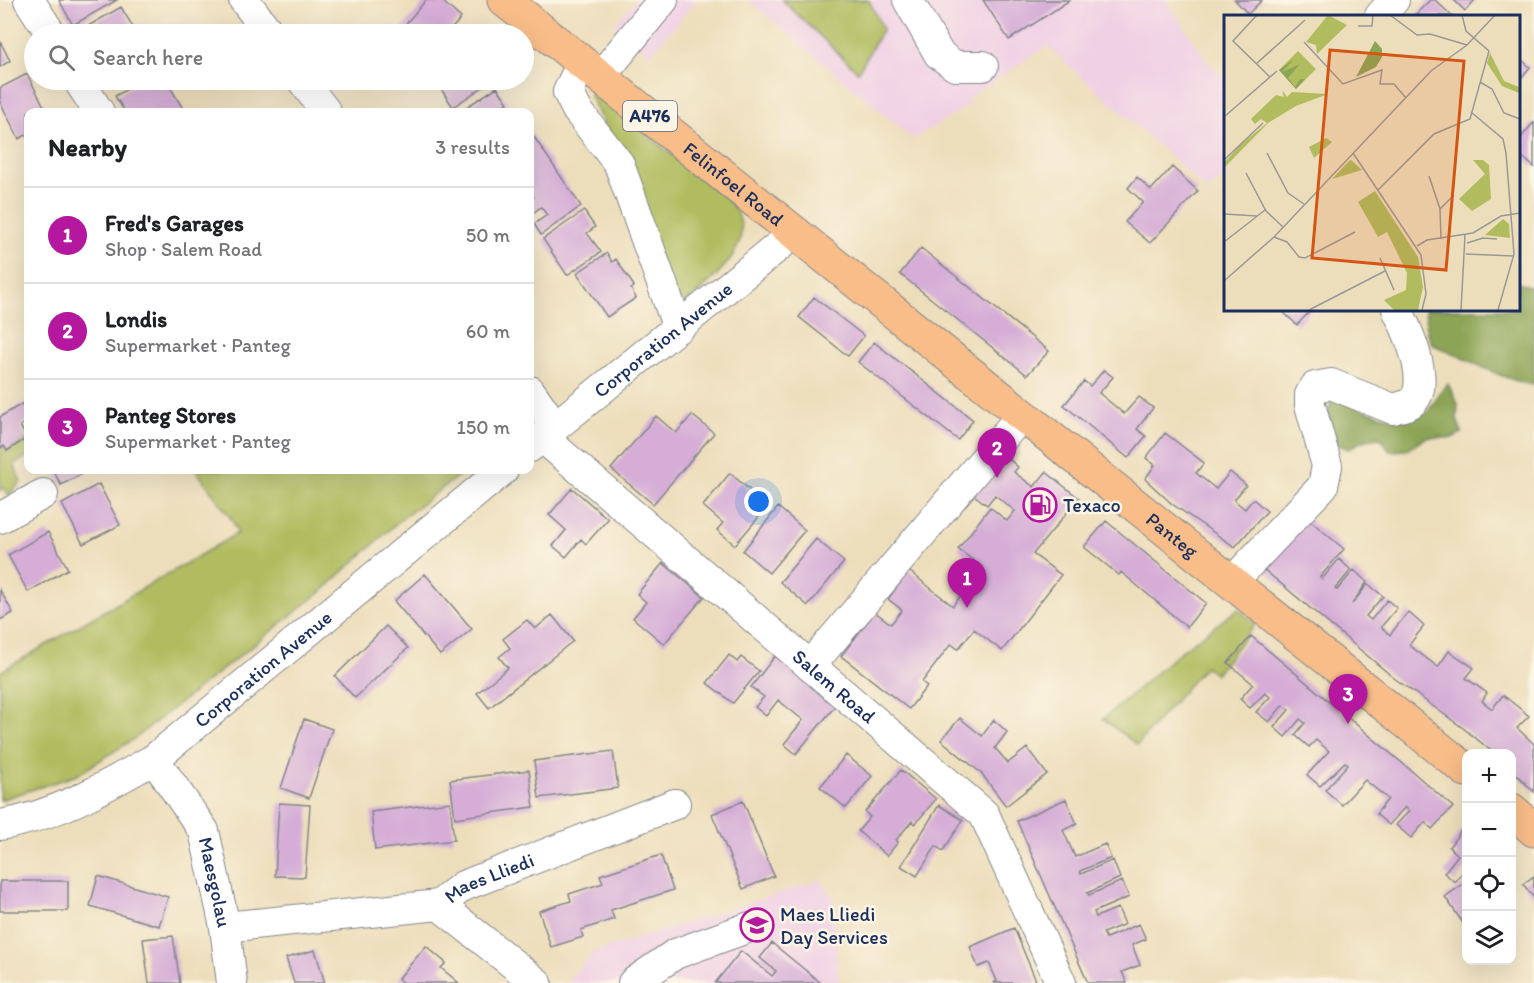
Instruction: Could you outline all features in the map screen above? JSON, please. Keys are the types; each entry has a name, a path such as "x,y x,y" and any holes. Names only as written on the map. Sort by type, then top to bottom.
{"main road":[{"name":"Felinfoel Road","path":"504,0 796,232"},
{"name":"Panteg","path":"796,232 1022,416 1462,766"},
{"path":"1516,814 1534,830"}],"street":[{"path":"29,0 45,24"},
{"path":"244,0 262,24"},
{"path":"663,0 593,71 575,77 568,92 577,110 619,164 678,328"},
{"path":"908,0 939,54 955,66 983,66"},
{"path":"1381,15 1395,0"},
{"path":"85,90 96,108"},
{"path":"310,90 323,108"},
{"name":"Corporation Avenue","path":"542,437 796,232"},
{"path":"1232,582 1323,486 1327,466 1310,405 1310,395 1316,387 1331,384 1393,409 1411,403 1419,390 1418,367 1410,336 1397,310"},
{"name":"Salem Road","path":"534,406 542,437 984,814 1061,983"},
{"path":"810,666 1022,416"},
{"name":"Corporation Avenue","path":"0,825 29,820 92,794 154,759 498,474"},
{"path":"0,518 43,494"},
{"name":"Maesgolau","path":"154,759 204,831 225,927 232,983"},
{"name":"Maes Lliedi","path":"225,927 439,905 463,886 675,804"},
{"path":"439,905 537,983"},
{"path":"633,983 675,954 747,928"}],"shaded area":[{"path":"637,0 697,0 650,55 614,24"},
{"path":"748,0 1166,0 1208,62 1224,77 1224,175 1209,191 1047,46 965,100 971,104 913,139"},
{"name":"Maes Lliedi Day Services","path":"821,880 833,897 839,983 567,983 591,953"}],"green space":[{"path":"782,0 869,0 883,29 858,72"},
{"path":"592,91 725,197 737,214 741,230 738,245 730,260 677,311 635,185 590,96"},
{"path":"1519,283 1534,288 1534,385 1495,373 1433,345 1427,333 1425,310 1519,310"},
{"path":"1448,384 1458,404 1457,419 1462,433 1452,438 1427,437 1407,450 1389,451 1383,440 1378,437 1360,442 1349,449 1336,444 1328,414 1331,401 1335,400 1381,415 1405,419 1416,417 1429,410"},
{"path":"24,441 24,458 14,464 21,482 8,495 4,488 0,491 0,448 4,446 8,451"},
{"path":"199,474 461,474 399,521 321,592 134,739 77,775 0,800 0,672 238,533 232,520"},
{"path":"1238,609 1256,623 1215,675 1205,666 1137,745 1103,719 1180,652"}],"building":[{"path":"59,0 117,0 75,24 72,24"},
{"path":"426,0 441,0 461,18 456,24 406,24"},
{"path":"983,0 1070,0 1009,40"},
{"path":"1235,0 1262,0 1248,14"},
{"path":"1430,0 1435,0 1451,15 1415,15"},
{"path":"1454,0 1475,0 1465,11"},
{"path":"121,7 131,24 92,24"},
{"path":"0,41 10,61 0,67"},
{"path":"1519,58 1530,67 1519,81"},
{"path":"24,76 24,90 35,90 45,108 24,108 24,136 19,139 0,102 0,88"},
{"path":"126,90 172,90 183,108 122,108 115,96"},
{"path":"442,90 478,90 453,107"},
{"path":"492,90 499,90 508,103 503,106 504,108 465,108"},
{"path":"1534,122 1534,167 1519,154 1519,140"},
{"path":"534,137 581,206 541,235 534,224 547,215 541,207 534,212"},
{"path":"1172,167 1198,191 1150,243 1125,222 1143,202 1128,188 1137,177 1151,190"},
{"path":"584,211 595,227 587,233 601,252 567,275 543,239"},
{"path":"921,248 1049,351 1027,375 900,274"},
{"path":"607,253 612,262 616,259 634,286 631,289 636,298 607,317 577,273"},
{"path":"814,297 864,336 848,356 799,317"},
{"path":"1281,310 1311,310 1297,325"},
{"path":"874,342 973,420 958,440 858,362"},
{"path":"1104,370 1113,377 1099,393 1124,414 1139,397 1153,408 1137,429 1146,436 1128,458 1064,405 1084,381 1090,386"},
{"path":"24,403 24,423 20,426 24,433 24,440 7,451 4,446 0,448 0,417"},
{"path":"692,415 714,433 653,504 611,469 656,416 676,433"},
{"path":"1165,433 1204,463 1196,473 1216,489 1230,472 1246,485 1234,500 1245,509 1253,499 1267,511 1235,547 1172,504 1145,479 1155,465 1146,458"},
{"path":"1002,453 1018,467 1014,472 1034,487 1046,472 1079,498 1033,554 1061,575 1002,651 974,629 958,649 951,644 922,682 927,686 909,709 841,656 875,612 891,624 902,610 888,599 909,571 953,606 982,567 958,549 990,507 1007,521 1015,511 995,495 987,505 970,492"},
{"path":"730,473 768,506 735,545 717,530 723,523 703,506"},
{"path":"55,474 82,474 61,485"},
{"path":"99,484 120,525 83,544 62,504"},
{"path":"572,488 608,519 586,544 581,539 566,557 553,546 566,530 549,515"},
{"path":"778,507 805,530 769,573 743,551"},
{"path":"1306,517 1344,549 1320,577 1322,579 1339,559 1351,570 1335,589 1337,590 1354,570 1367,582 1352,604 1368,584 1383,596 1366,616 1371,620 1387,600 1397,608 1381,627 1390,635 1408,612 1424,626 1409,645 1438,667 1449,651 1474,668 1466,678 1487,693 1482,701 1492,709 1503,695 1529,716 1517,728 1534,744 1534,792 1516,774 1516,749 1489,749 1394,678 1262,568"},
{"path":"1106,521 1206,603 1187,627 1121,572 1119,575 1084,547"},
{"path":"48,532 68,569 28,592 8,555"},
{"path":"816,539 844,562 808,606 780,582"},
{"path":"663,563 704,597 664,644 633,618 646,602 637,594"},
{"path":"425,574 472,629 440,655 394,601"},
{"path":"0,590 13,613 0,620"},
{"path":"552,615 573,641 489,708 477,693 508,668 499,657 510,648 503,639 527,620 535,629"},
{"path":"386,626 408,648 355,698 335,676"},
{"path":"1251,636 1453,807 1432,829 1425,822 1411,838 1396,825 1409,811 1405,807 1389,825 1376,814 1388,799 1365,780 1342,805 1325,790 1348,764 1345,762 1320,786 1307,775 1329,751 1316,740 1309,747 1295,735 1305,723 1300,719 1285,737 1274,727 1289,710 1283,705 1269,722 1256,712 1270,697 1265,693 1250,708 1240,699 1253,684 1228,663"},
{"path":"729,655 737,662 741,657 759,671 733,703 707,683"},
{"path":"775,656 836,705 796,754 784,744 803,720 778,700 766,716 755,707 764,697 751,687"},
{"path":"960,718 982,736 994,720 1007,732 995,748 1008,763 1027,748 1047,774 1006,806 981,773 941,740"},
{"path":"304,719 332,729 309,798 281,788"},
{"path":"613,751 618,788 539,798 534,761"},
{"path":"846,755 872,776 846,808 820,787"},
{"path":"529,770 534,807 455,818 450,780"},
{"path":"901,770 936,799 915,824 912,821 896,840 898,842 887,856 858,831 870,817 865,812"},
{"path":"1066,799 1077,824 1063,830 1075,857 1105,844 1111,858 1080,871 1081,874 1113,860 1120,878 1087,893 1089,895 1122,881 1129,897 1094,912 1096,917 1118,908 1125,924 1103,933 1106,938 1139,924 1146,939 1132,945 1140,965 1122,972 1127,983 1088,983 1017,821"},
{"path":"743,801 774,876 743,889 712,814"},
{"path":"450,802 454,840 375,850 371,812"},
{"path":"279,803 310,805 305,877 275,876"},
{"path":"939,805 963,820 943,851 936,846 917,876 901,866"},
{"path":"1462,829 1462,873 1455,882 1444,873 1458,855 1449,847"},
{"path":"661,855 673,890 611,910 614,919 581,930 583,937 551,947 539,911 571,901 569,894 603,883 600,875"},
{"path":"98,876 168,897 159,926 90,906"},
{"path":"1534,876 1534,898 1523,884"},
{"path":"0,881 68,881 68,911 0,911"},
{"path":"1462,885 1462,922 1445,897"},
{"path":"1014,928 1037,983 993,983 997,981 989,963 978,967 970,947"},
{"path":"173,936 180,983 149,983 143,939"},
{"path":"772,943 821,983 715,983 741,951 772,976 776,971 760,958"},
{"path":"426,946 446,963 441,968 459,983 403,983 398,979"},
{"path":"315,950 325,983 294,983 286,958"}],"place":[{"name":"Londis","path":"997,478"},
{"name":"Texaco","path":"1040,505"},
{"name":"Fred's Garages","path":"967,608"},
{"name":"Panteg Stores","path":"1348,724"},
{"name":"Maes Lliedi Day Services","path":"757,925"}]}
